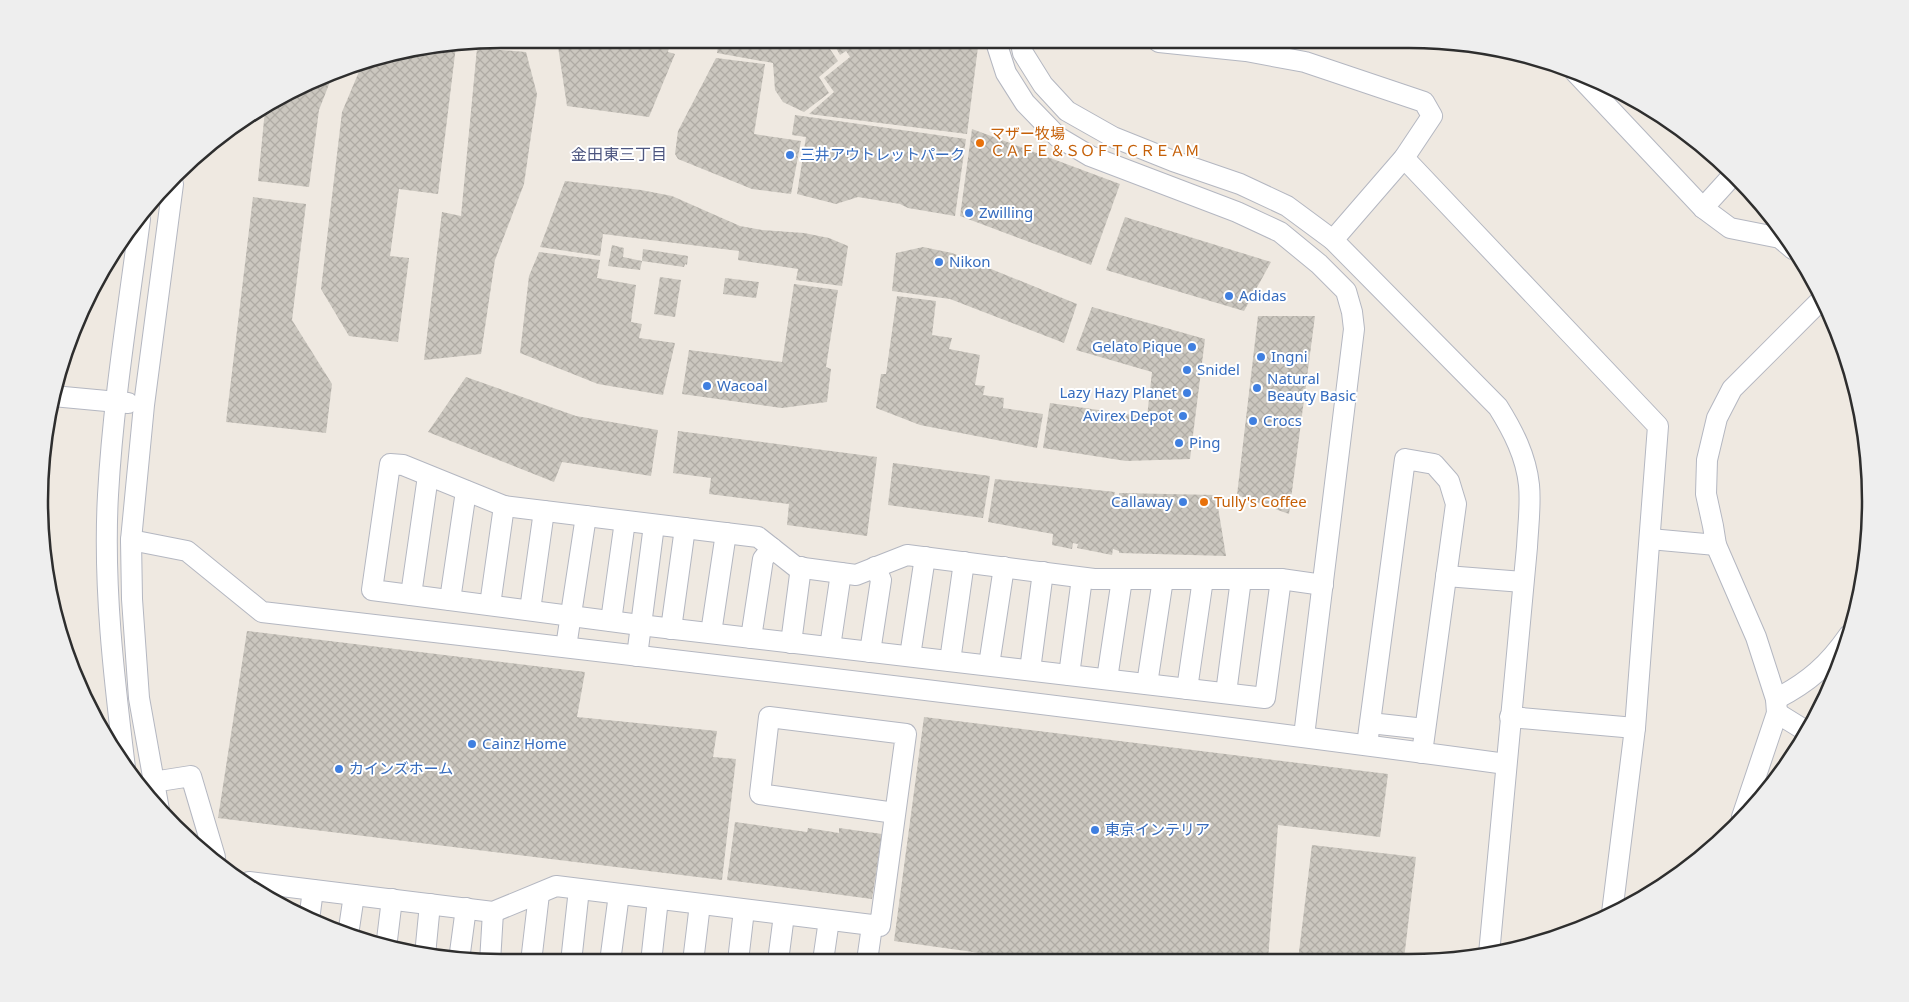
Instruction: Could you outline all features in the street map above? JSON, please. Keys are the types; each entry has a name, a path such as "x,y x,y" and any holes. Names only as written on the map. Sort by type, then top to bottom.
{"street":[{"path":"998,48 1006,72 1025,104 1058,137 1090,156 1237,212 1280,232 1319,264 1346,291 1352,312 1354,329 1304,736"},
{"path":"1022,48 1023,53 1043,85 1067,112 1113,137 1240,184 1287,206 1334,240 1498,407 1514,434 1523,458 1529,486 1527,547 1490,947"},
{"path":"1217,48 1246,51 1305,62 1424,102 1432,116 1404,158 1334,240"},
{"path":"1586,84 1703,208 1730,228 1777,237"},
{"path":"1404,158 1658,426 1635,728 1616,904"},
{"path":"1182,191 1192,167"},
{"path":"1703,208 1729,180"},
{"path":"156,795 139,698 132,599 131,540 144,404 173,188"},
{"path":"123,751 118,713 107,548 108,495 117,402 139,228"},
{"path":"1801,727 1776,706 1756,637 1716,545 1706,494 1707,460 1717,418 1732,389 1817,304"},
{"path":"60,397 144,404"},
{"path":"1366,745 1405,459 1434,464 1449,481 1456,504 1422,752"},
{"path":"1281,579 1265,698 711,634 372,590 390,464 403,465 504,506 758,537 796,567 856,575 907,555 1082,578 1281,579 1323,585"},
{"path":"411,595 428,476"},
{"path":"450,600 466,492"},
{"path":"490,605 504,506"},
{"path":"530,610 544,511"},
{"path":"566,648 586,516"},
{"path":"611,621 625,521"},
{"path":"636,656 654,525"},
{"path":"672,629 686,528"},
{"path":"711,634 726,533"},
{"path":"1650,539 1716,545"},
{"path":"131,540 187,551 262,612 842,679 1304,736 1506,764"},
{"path":"751,638 762,559 772,548"},
{"path":"910,656 925,557"},
{"path":"950,661 964,562"},
{"path":"791,643 801,567"},
{"path":"870,652 881,580 875,567"},
{"path":"1002,700 997,666 1004,567"},
{"path":"1030,670 1043,572"},
{"path":"841,573 839,648 842,679"},
{"path":"1446,576 1523,582"},
{"path":"1069,675 1082,578"},
{"path":"1226,693 1241,578"},
{"path":"1112,713 1112,680 1122,579"},
{"path":"1147,684 1163,579"},
{"path":"1187,689 1204,579"},
{"path":"1746,803 1776,706 1833,657"},
{"path":"273,891 313,890 493,912 556,886 880,926 906,734 770,717 760,794 895,812"},
{"path":"1510,717 1635,728"},
{"path":"1370,723 1425,730"},
{"path":"153,782 191,776 213,851"},
{"path":"571,954 579,889"},
{"path":"310,912 313,890"},
{"path":"532,954 539,894"},
{"path":"611,954 619,894"},
{"path":"349,928 354,895"},
{"path":"651,954 658,899"},
{"path":"387,940 392,900"},
{"path":"426,948 430,904"},
{"path":"694,954 700,904"},
{"path":"460,953 466,908"},
{"path":"739,954 744,910"},
{"path":"490,954 493,912"},
{"path":"779,954 784,915"},
{"path":"824,954 829,920"},
{"path":"868,954 872,926"}],"building":[{"path":"477,48 526,52 537,94 524,184 495,260 481,354 424,360 442,212 461,216"},
{"path":"558,48 669,48 668,52 675,54 649,117 567,106"},
{"path":"718,48 830,48 838,61 819,77 829,93 804,112 783,102 775,90 773,63 717,53"},
{"path":"836,48 978,48 967,134 809,114 834,92 824,78 850,57 846,51 840,55"},
{"path":"456,50 438,194 399,189 390,256 409,258 398,342 349,336 321,289 342,112 359,71 413,56"},
{"path":"716,58 765,64 754,134 801,141 791,194 752,189 678,159 675,154 678,131"},
{"path":"330,81 319,110 309,187 258,181 265,114 300,94"},
{"path":"795,115 966,139 955,216 858,197 836,204 797,194 806,137 792,135"},
{"path":"972,129 1120,184 1091,265 960,216"},
{"path":"565,181 641,190 672,196 740,226 762,230 804,233 829,238 848,246 842,286 796,280 798,269 738,260 739,251 603,234 600,256 540,247"},
{"path":"253,197 306,204 292,320 332,384 326,433 226,422"},
{"path":"1125,217 1271,262 1244,311 1106,270"},
{"path":"612,245 624,248 623,257 642,261 640,270 608,266"},
{"path":"923,247 952,253 1077,304 1064,343 950,299 892,291 896,253"},
{"path":"643,249 688,256 687,265 685,264 684,267 642,261"},
{"path":"539,252 600,260 597,278 636,285 631,322 642,324 639,338 675,343 663,395 598,384 520,353 529,276"},
{"path":"660,277 681,280 675,317 654,314"},
{"path":"725,278 759,282 756,298 723,294"},
{"path":"794,284 838,290 826,367 831,369 827,402 782,408 682,394 689,350 782,362"},
{"path":"897,296 936,301 932,335 952,338 949,349 980,355 975,385 985,386 983,395 1004,398 1003,408 1043,414 1037,448 920,425 876,408 881,374 886,374"},
{"path":"1092,307 1205,339 1190,459 1126,461 1043,448 1050,403 1147,417 1152,372 1076,350"},
{"path":"1258,316 1315,316 1289,514 1237,495"},
{"path":"466,377 576,416 658,430 651,476 562,462 554,482 428,432"},
{"path":"678,431 877,457 867,536 787,525 789,504 709,494 711,478 673,473"},
{"path":"893,463 990,476 983,518 888,505"},
{"path":"995,479 1115,492 1114,496 1119,498 1119,493 1216,495 1226,556 1119,553 1119,551 1113,549 1112,555 1077,548 1078,544 1073,543 1072,549 1052,545 1053,534 988,522"},
{"name":"Cainz Home","path":"247,631 585,672 577,717 717,731 713,757 736,759 722,880 218,818"},
{"path":"924,717 1388,774 1380,837 1278,825 1268,954 988,954 894,941"},
{"path":"735,822 807,832 808,828 839,833 839,828 882,834 872,899 727,880"},
{"path":"1312,845 1416,857 1405,954 1299,954"}],"place":[{"name":"マザー牧場 ＣＡＦＥ＆ＳＯＦＴＣＲＥＡＭ","path":"980,143"},
{"name":"三井アウトレットパーク","path":"790,155"},
{"name":"Zwilling","path":"969,213"},
{"name":"Nikon","path":"939,262"},
{"name":"Adidas","path":"1229,296"},
{"name":"Gelato Pique","path":"1192,347"},
{"name":"Ingni","path":"1261,357"},
{"name":"Snidel","path":"1187,370"},
{"name":"Wacoal","path":"707,386"},
{"name":"Natural Beauty Basic","path":"1257,388"},
{"name":"Lazy Hazy Planet","path":"1187,393"},
{"name":"Avirex Depot","path":"1183,416"},
{"name":"Crocs","path":"1253,421"},
{"name":"Ping","path":"1179,443"},
{"name":"Callaway","path":"1183,502"},
{"name":"Tully's Coffee","path":"1204,502"},
{"name":"Cainz Home","path":"472,744"},
{"name":"カインズホーム","path":"339,769"},
{"name":"東京インテリア","path":"1095,830"}],"district":[{"name":"金田東三丁目","path":"619,154"}]}
